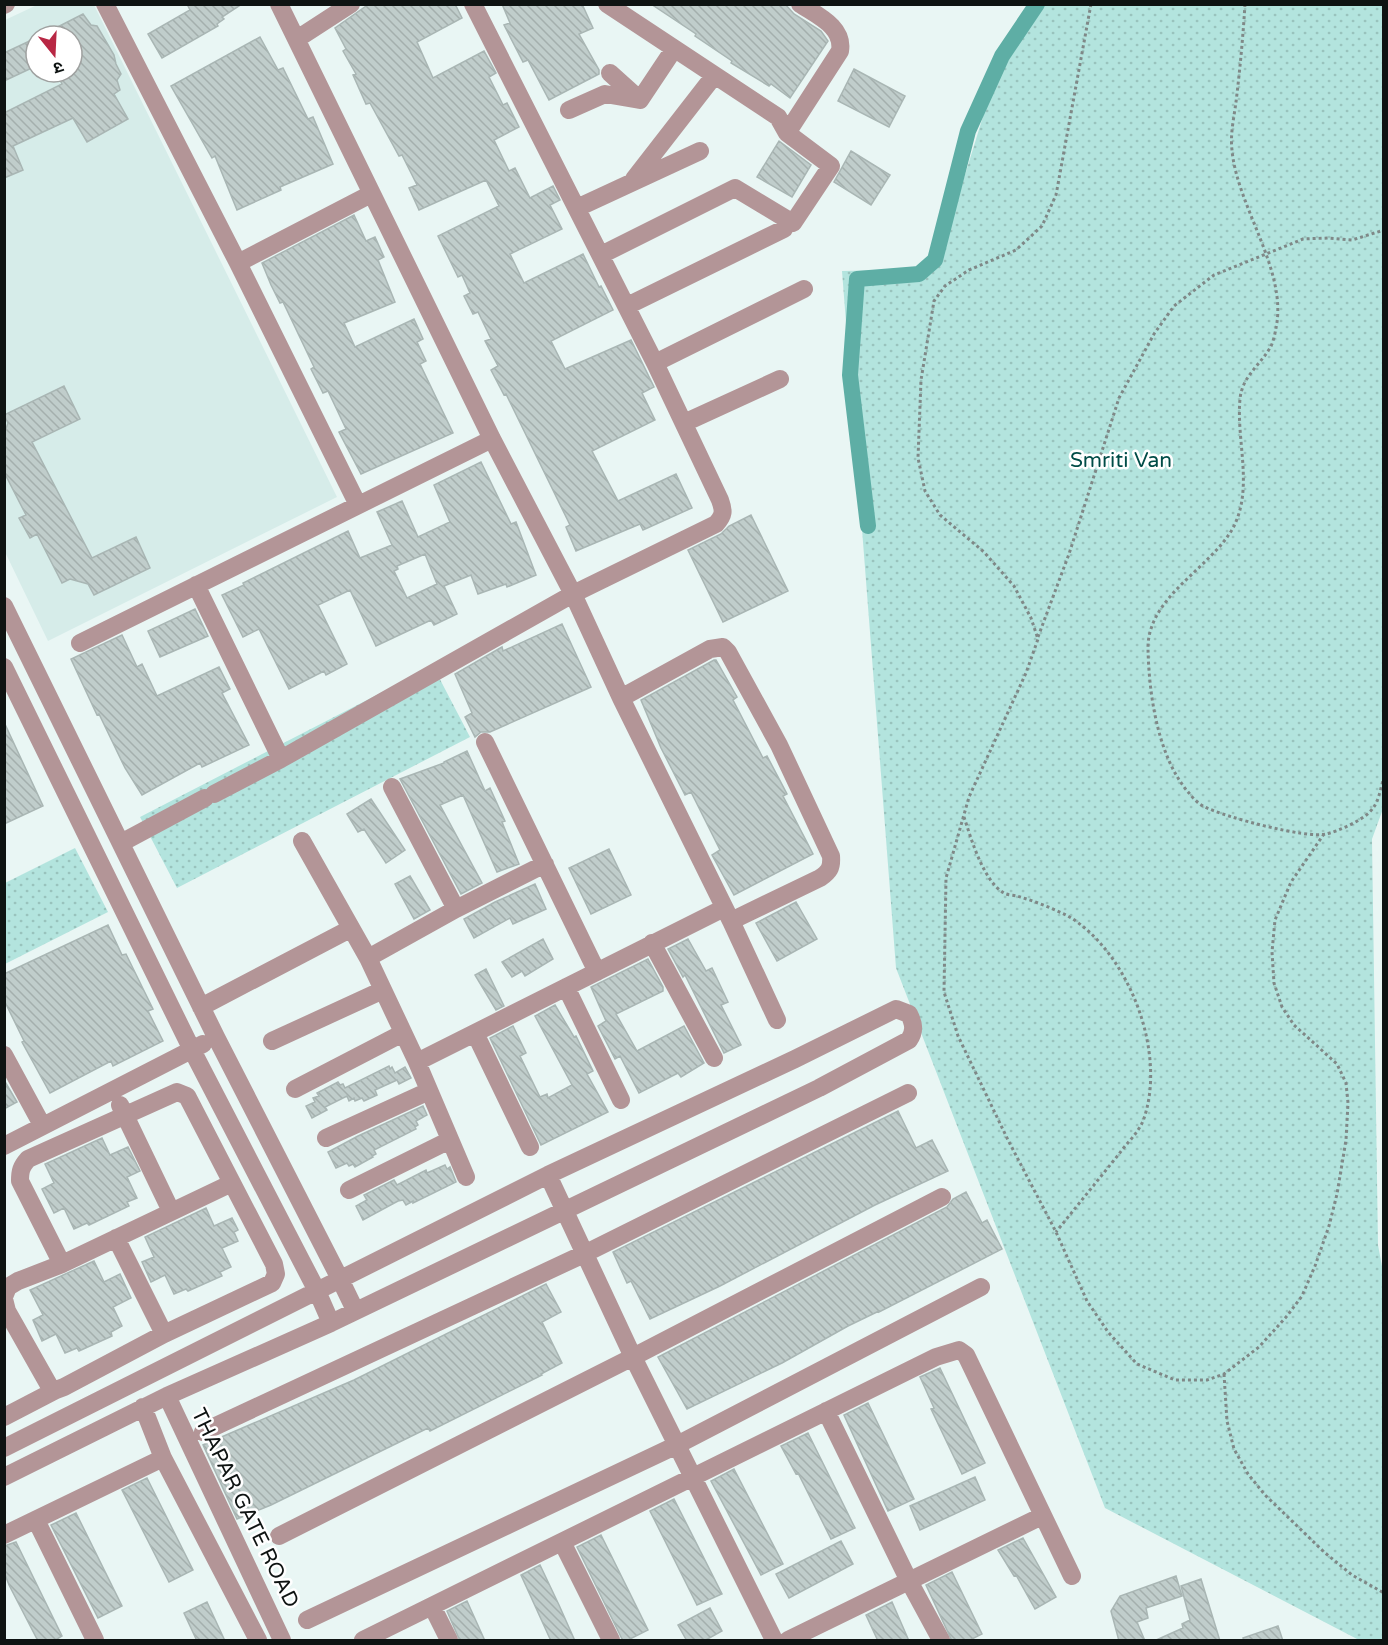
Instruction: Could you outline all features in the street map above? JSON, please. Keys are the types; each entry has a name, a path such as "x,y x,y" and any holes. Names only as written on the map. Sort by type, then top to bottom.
{"street":[{"path":"105,4 238,263 358,505"},
{"path":"279,4 492,439 573,594 777,1020"},
{"path":"297,39 351,4"},
{"path":"121,843 281,759 573,594 716,524 722,517 723,510 720,500 656,363 473,4"},
{"path":"601,255 735,188 792,223 831,166 787,133 778,117 607,4"},
{"path":"787,133 836,59 842,42 839,34 832,27 800,4"},
{"path":"640,100 674,49"},
{"path":"610,73 640,100"},
{"path":"632,182 714,76"},
{"path":"569,110 605,94 640,100"},
{"path":"577,208 700,151"},
{"path":"238,263 371,194"},
{"path":"627,306 784,229"},
{"path":"656,363 804,289"},
{"path":"684,423 780,379"},
{"path":"80,643 492,439"},
{"path":"196,585 281,759"},
{"path":"4,606 201,1007 355,1310"},
{"path":"417,1062 652,943 820,878 828,872 832,865 831,856 779,745 728,652 723,647 710,649 621,698"},
{"path":"4,667 192,1050 317,1291 331,1323"},
{"path":"485,742 597,972"},
{"path":"392,787 456,909"},
{"path":"302,841 368,958 417,1062 466,1177"},
{"path":"368,958 456,909 545,864"},
{"path":"201,1007 351,929"},
{"path":"652,943 714,1058"},
{"path":"566,987 621,1100"},
{"path":"273,1041 383,990"},
{"path":"4,1448 548,1175 896,1009 909,1014 913,1023 913,1033 909,1040 819,1088 331,1323 143,1407 4,1477"},
{"path":"295,1089 403,1033"},
{"path":"475,1033 530,1147"},
{"path":"4,1146 216,1037"},
{"path":"4,1055 42,1125"},
{"path":"112,1090 171,1212"},
{"path":"326,1138 429,1091"},
{"path":"4,1417 64,1388 164,1334 272,1283 276,1274 274,1264 187,1096 177,1092 28,1159 20,1168 20,1181 62,1264"},
{"path":"203,1432 584,1254 908,1094"},
{"path":"349,1190 450,1140"},
{"path":"4,1173 24,1164"},
{"path":"548,1175 566,1209 584,1254 633,1357 774,1641"},
{"path":"56,1390 50,1387 5,1305 8,1287 62,1264 232,1183"},
{"path":"279,1536 942,1197"},
{"path":"116,1238 164,1334"},
{"path":"307,1620 677,1445 981,1287"},
{"path":"363,1641 936,1357 959,1350 966,1355 1072,1576"},
{"name":"THAPAR GATE ROAD","path":"167,1396 282,1641"},
{"path":"143,1407 163,1458 258,1641"},
{"path":"826,1411 941,1641"},
{"path":"4,1535 163,1458"},
{"path":"788,1641 1042,1516"},
{"path":"36,1520 95,1641"},
{"path":"561,1542 611,1641"},
{"path":"432,1606 449,1641"}],"path":[{"path":"1038,639 1031,618 1014,586 984,552 940,515 925,491 918,458 921,380 934,301 945,286 969,270 1016,249 1042,226 1047,216 1056,195 1092,4"},
{"path":"1245,4 1231,148 1238,181 1265,253 1276,291 1277,325 1270,347 1245,380 1240,398 1243,493 1232,528 1213,554 1167,598 1155,620 1148,645 1150,682 1157,723 1169,765 1187,792 1203,807 1293,832 1324,834 1354,823 1374,808 1383,777"},
{"path":"1324,834 1291,882 1275,920 1272,952 1274,983 1282,1007 1294,1025 1337,1064 1346,1083 1348,1103 1346,1140 1337,1194 1315,1266 1302,1296 1287,1316 1259,1347 1224,1374 1207,1380 1175,1380 1137,1364 1108,1332 1087,1301 1056,1232 958,1036 944,992 946,878 969,796 1033,658 1119,398 1154,334 1174,306 1214,275 1303,239 1352,240 1383,230"},
{"path":"964,815 975,851 985,870 1004,893 1042,905 1068,917 1094,937 1118,966 1136,1001 1147,1037 1150,1072 1143,1122 1056,1232"},
{"path":"1224,1374 1227,1421 1234,1449 1248,1474 1265,1495 1324,1551 1352,1575 1383,1593"}],"shaded area":[{"path":"37,5 94,5 337,497 48,641 5,552 5,20"}],"green space":[{"name":"Smriti Van","path":"1044,5 1383,5 1384,806 1372,839 1378,1245 1384,1277 1383,1640 1359,1640 1105,1508 896,968 842,271 936,269 993,84"},
{"path":"433,666 470,737 177,888 140,817"},
{"path":"75,848 108,912 5,964 5,883"}],"building":[{"path":"187,4 242,4 222,17 224,19 217,24 218,26 162,58 148,34 190,10"},
{"path":"369,4 455,4 462,18 417,42 433,78 484,51 496,73 489,77 503,105 507,103 519,127 494,140 509,171 515,168 530,198 553,186 560,200 550,205 562,229 510,254 524,283 583,254 613,310 551,341 565,369 631,340 654,387 642,393 655,420 592,451 618,501 676,474 692,508 643,530 640,524 576,551 566,527 570,525 506,394 504,395 491,370 498,366 485,341 491,339 478,312 473,314 464,296 470,293 462,275 458,277 438,236 499,206 486,180 419,210 409,188 417,185 402,155 399,156 370,103 366,104 353,75 356,74 343,51 346,49 335,28"},
{"path":"502,4 582,4 593,28 579,34 599,74 549,100 528,60 523,62 504,25 510,23"},
{"path":"651,4 785,4 794,14 821,31 828,41 790,98 771,84 769,86 731,63 732,61 695,36 696,34"},
{"path":"83,14 91,25 97,26 114,55 121,74 117,80 120,90 114,94 128,119 87,142 73,118 13,146 23,170 4,178 4,113 62,84 84,84 84,24 63,24"},
{"path":"260,37 278,70 283,68 308,119 313,117 333,164 280,187 281,190 237,210 215,156 212,158 171,86"},
{"path":"24,44 24,72 4,81 4,53"},
{"path":"854,69 905,96 889,127 838,101"},
{"path":"779,141 811,165 792,197 757,177"},
{"path":"851,151 890,175 871,205 834,182"},
{"path":"354,215 366,241 375,237 384,257 378,260 395,302 344,323 355,347 414,319 423,339 417,342 426,361 420,364 453,433 361,474 339,432 346,429 328,391 323,393 311,369 314,367 262,263"},
{"path":"64,386 80,419 32,442 92,558 136,537 150,568 94,595 88,584 70,579 62,583 37,534 30,538 19,518 26,515 4,472 4,434 8,423 4,415"},
{"path":"481,462 511,524 516,522 536,575 507,587 506,584 478,594 471,575 444,586 457,614 434,625 431,620 376,646 350,590 318,605 347,664 326,675 324,671 289,689 259,629 243,637 222,595 348,531 360,558 392,545 377,512 402,501 418,537 450,522 434,485","holes":["425,554 437,584 407,598 394,571 398,569 397,566"]},
{"path":"751,515 788,591 723,622 688,550 721,534 729,526"},
{"path":"195,609 208,636 160,657 148,631"},
{"path":"562,624 591,687 490,732 481,732 475,737 465,717 472,713 455,674 502,647 503,651"},
{"path":"122,635 137,667 142,664 157,696 219,667 230,689 222,693 249,745 202,767 200,763 142,795 125,768 99,714 97,715 71,659"},
{"path":"714,660 737,697 733,700 763,758 767,756 787,794 783,796 813,854 734,895 712,855 720,850 691,792 685,795 661,748 641,700"},
{"path":"4,722 43,806 4,824"},
{"path":"467,751 485,791 490,788 505,821 502,822 519,864 497,872 463,795 440,805 482,883 461,894 400,779 444,763"},
{"path":"371,799 405,850 386,863 364,829 358,832 347,814"},
{"path":"609,849 631,895 591,914 569,868"},
{"path":"410,876 430,910 414,919 395,884"},
{"path":"535,884 546,909 513,924 510,918 474,938 464,919"},
{"path":"796,902 817,939 777,961 756,923"},
{"path":"108,925 122,955 126,954 153,1009 148,1011 163,1041 113,1066 111,1061 50,1093 22,1042 24,1041 4,1000 4,974"},
{"path":"543,939 553,959 525,976 522,971 512,977 502,962"},
{"path":"688,939 706,971 712,968 728,1002 721,1005 741,1045 724,1053 685,975 683,977 668,949"},
{"path":"648,959 663,991 616,1014 637,1051 684,1026 704,1063 681,1077 678,1073 639,1093 620,1056 615,1059 598,1026 606,1021 591,987"},
{"path":"486,969 504,1006 496,1010 475,975"},
{"path":"555,1005 574,1037 576,1036 593,1071 587,1074 608,1112 541,1145 490,1038 513,1026 526,1053 520,1056 540,1097 547,1094 548,1098 572,1085 535,1016"},
{"path":"389,1066 395,1073 405,1067 411,1078 399,1084 397,1080 375,1090 377,1095 364,1101 362,1098 355,1101 354,1098 349,1101 347,1096 325,1107 327,1110 312,1118 306,1106 315,1102 313,1098 319,1096 317,1093 338,1082 345,1088"},
{"path":"4,1080 17,1102 4,1109"},
{"path":"423,1106 427,1115 416,1121 418,1125 416,1129 374,1150 376,1154 373,1157 355,1167 347,1163 336,1168 328,1152"},
{"path":"898,1111 916,1148 932,1140 948,1171 875,1205 720,1286 650,1319 631,1281 627,1283 613,1252"},
{"path":"102,1138 110,1155 128,1147 140,1171 127,1177 137,1198 127,1202 129,1206 89,1225 87,1223 74,1229 64,1208 54,1213 42,1189 54,1183 45,1164"},
{"path":"445,1165 447,1169 450,1167 456,1182 413,1203 413,1201 406,1205 403,1200 398,1201 363,1220 356,1206 367,1200 364,1195 394,1180 397,1185 426,1170 427,1173"},
{"path":"966,1192 982,1223 987,1220 1002,1249 848,1326 782,1363 687,1409 658,1357 947,1207 953,1199"},
{"path":"206,1208 214,1226 232,1218 238,1230 234,1232 238,1241 222,1248 231,1267 220,1272 222,1276 188,1291 186,1289 174,1294 165,1275 151,1282 142,1262 154,1257 145,1237"},
{"path":"94,1261 104,1282 120,1274 131,1298 113,1307 122,1326 111,1332 112,1336 79,1351 77,1348 65,1353 56,1334 42,1341 33,1320 43,1315 30,1290"},
{"path":"546,1284 561,1312 542,1322 562,1363 430,1431 428,1428 271,1505 237,1519 203,1445 354,1380"},
{"path":"940,1368 985,1463 962,1474 931,1409 934,1408 920,1377"},
{"path":"868,1403 914,1499 888,1511 844,1415"},
{"path":"808,1433 855,1528 831,1539 798,1473 796,1474 781,1446"},
{"path":"734,1469 783,1564 761,1575 711,1481"},
{"path":"975,1477 985,1500 920,1530 910,1506"},
{"path":"147,1478 193,1570 169,1582 122,1490"},
{"path":"674,1499 722,1594 697,1605 650,1511"},
{"path":"76,1513 122,1606 98,1618 51,1525"},
{"path":"601,1535 648,1630 626,1641 623,1641 577,1547"},
{"path":"1023,1538 1056,1597 1035,1609 1016,1575 1014,1576 998,1550"},
{"path":"841,1541 853,1564 789,1598 776,1574"},
{"path":"16,1542 62,1636 54,1641 38,1641 4,1572 4,1546"},
{"path":"540,1565 575,1641 551,1641 521,1575"},
{"path":"952,1572 982,1634 968,1641 952,1641 926,1585"},
{"path":"1176,1576 1182,1596 1146,1608 1148,1618 1137,1622 1145,1641 1119,1641 1111,1611 1120,1596"},
{"path":"1201,1579 1220,1641 1154,1641 1183,1628 1182,1624 1190,1620 1181,1586"},
{"path":"467,1601 485,1641 460,1641 447,1611"},
{"path":"207,1602 225,1641 197,1641 184,1613"},
{"path":"892,1602 909,1641 878,1641 866,1615"},
{"path":"710,1608 722,1631 704,1641 687,1641 678,1625"},
{"path":"1278,1626 1283,1641 1244,1641 1243,1638"}],"waterway":[{"path":"868,526 850,375 857,279 919,274 935,260 968,131 1002,56 1037,4"}]}
